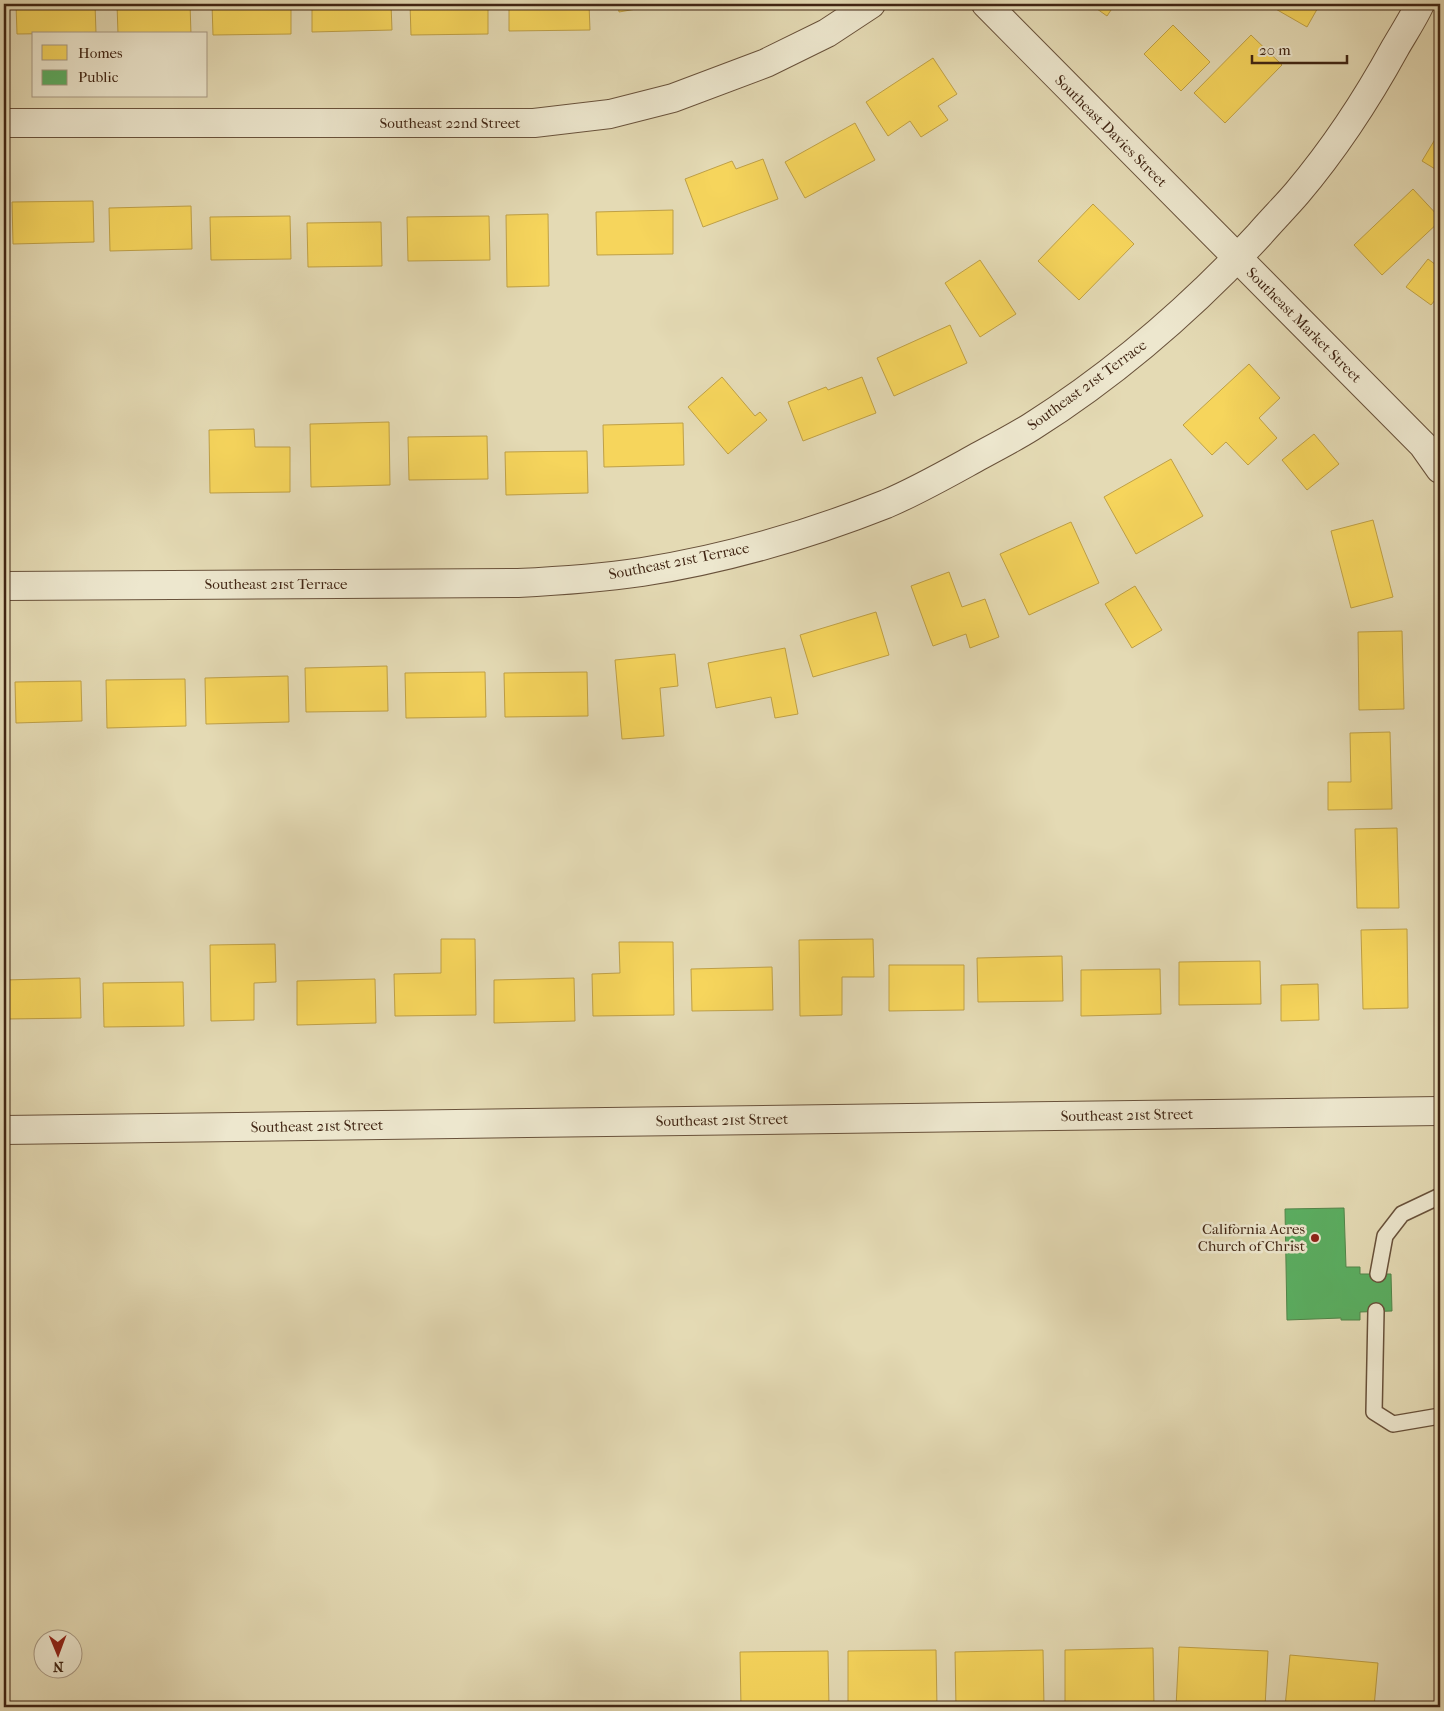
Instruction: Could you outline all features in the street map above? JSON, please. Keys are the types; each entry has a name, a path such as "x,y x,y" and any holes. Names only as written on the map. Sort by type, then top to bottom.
{"street":[{"name":"Southeast 22nd Street","path":"4,123 534,123 560,121 610,114 673,98 766,63 827,33 871,4"},
{"name":"Southeast Davies Street","path":"986,4 1237,258"},
{"name":"Southeast Market Street","path":"1420,4 1375,85 1350,122 1298,192 1237,258 1423,446 1440,468"},
{"name":"Southeast 21st Terrace","path":"4,586 518,583 642,572 726,555 807,533 887,503 935,481 1030,428 1118,366 1200,296 1237,258"},
{"name":"Southeast 21st Street","path":"4,1130 1440,1111"}],"lane":[{"path":"1378,1274 1384,1236 1402,1214 1440,1196"},
{"path":"1376,1311 1374,1412 1393,1424 1440,1416"}],"building: Homes":[{"path":"16,4 95,4 96,32 32,32 32,34 17,34"},
{"path":"117,4 190,4 191,32 118,32"},
{"path":"212,4 291,4 291,34 213,35"},
{"path":"312,4 391,4 392,30 312,32"},
{"path":"410,4 488,4 488,34 411,35"},
{"path":"509,4 589,4 590,30 509,31"},
{"path":"618,4 665,4 619,12"},
{"path":"1090,4 1115,4 1107,16"},
{"path":"1267,4 1320,4 1307,27"},
{"path":"1173,25 1210,62 1181,91 1144,54"},
{"path":"1251,35 1282,65 1225,123 1194,93"},
{"path":"933,58 957,94 938,106 948,120 921,137 910,121 888,136 866,102"},
{"path":"855,123 875,160 805,198 785,162"},
{"path":"1440,131 1440,172 1422,161"},
{"path":"763,159 778,199 703,227 685,179 732,161 736,169"},
{"path":"1413,189 1440,218 1440,221 1382,275 1354,245"},
{"path":"93,201 94,242 13,244 12,202"},
{"path":"1093,204 1134,244 1079,300 1038,261"},
{"path":"191,206 192,249 110,251 109,208"},
{"path":"673,210 673,254 597,255 596,212"},
{"path":"548,214 549,286 507,287 506,215"},
{"path":"290,216 291,259 211,260 210,217"},
{"path":"489,216 490,260 408,261 407,217"},
{"path":"381,222 382,266 308,267 307,223"},
{"path":"1428,259 1440,268 1440,294 1431,305 1406,287"},
{"path":"980,260 1016,314 980,337 945,283"},
{"path":"950,325 967,363 894,396 877,358"},
{"path":"1249,364 1280,398 1259,418 1277,438 1248,465 1226,442 1212,455 1183,425"},
{"path":"722,377 755,416 760,412 767,420 728,454 688,407"},
{"path":"862,377 876,413 803,441 788,402 826,387 828,390"},
{"path":"389,422 390,485 311,487 310,424"},
{"path":"683,423 684,465 604,467 603,425"},
{"path":"254,429 255,447 290,447 290,492 210,493 209,430"},
{"path":"1314,434 1339,464 1307,490 1282,460"},
{"path":"487,436 488,479 409,480 408,437"},
{"path":"587,451 588,493 506,495 505,452"},
{"path":"1171,459 1203,516 1136,554 1104,497"},
{"path":"1373,520 1393,597 1351,608 1331,531"},
{"path":"1071,522 1099,583 1029,615 1000,554"},
{"path":"949,572 962,607 985,599 999,637 970,648 966,634 933,646 911,586"},
{"path":"1135,586 1162,630 1132,648 1105,604"},
{"path":"876,612 889,655 813,677 800,635"},
{"path":"1402,631 1404,709 1359,710 1358,632"},
{"path":"785,648 798,714 775,718 771,697 716,708 708,663"},
{"path":"675,654 678,686 660,688 664,736 622,739 615,660"},
{"path":"387,666 388,711 306,712 305,668"},
{"path":"485,672 486,717 406,718 405,673"},
{"path":"587,672 588,716 505,717 504,673"},
{"path":"288,676 289,722 206,724 205,678"},
{"path":"185,679 186,726 107,728 106,680"},
{"path":"81,681 82,721 16,723 15,682"},
{"path":"1390,732 1392,809 1328,810 1328,782 1351,782 1350,733"},
{"path":"1397,828 1399,908 1357,908 1355,829"},
{"path":"1407,929 1408,1008 1363,1009 1361,930"},
{"path":"441,939 475,939 476,1015 395,1016 394,974 441,973"},
{"path":"873,939 874,977 842,977 842,1015 800,1016 799,940"},
{"path":"619,942 673,942 674,1015 593,1016 592,974 620,973"},
{"path":"275,944 276,982 254,983 254,1020 211,1021 210,945"},
{"path":"1062,956 1063,1001 978,1002 977,958"},
{"path":"1260,961 1261,1004 1179,1005 1179,962"},
{"path":"889,965 964,965 964,1010 889,1011"},
{"path":"772,967 773,1010 692,1011 691,969"},
{"path":"1160,969 1161,1014 1081,1016 1081,970"},
{"path":"80,978 81,1018 5,1019 5,980"},
{"path":"574,978 575,1021 494,1023 494,980"},
{"path":"375,979 376,1023 297,1025 297,981"},
{"path":"183,982 184,1026 104,1027 103,983"},
{"path":"1318,984 1319,1020 1281,1021 1281,985"},
{"path":"1179,1647 1268,1651 1265,1707 1176,1707"},
{"path":"1153,1648 1154,1707 1065,1707 1065,1650"},
{"path":"936,1650 937,1707 848,1707 848,1651"},
{"path":"1043,1650 1044,1707 956,1707 955,1652"},
{"path":"828,1651 829,1707 741,1707 740,1652"},
{"path":"1290,1655 1378,1663 1374,1707 1285,1707"}],"building: Public":[{"name":"California Acres Church of Christ","path":"1344,1208 1346,1267 1360,1267 1360,1274 1391,1274 1392,1311 1360,1312 1360,1320 1341,1320 1341,1318 1287,1320 1285,1209"}],"place":[{"name":"California Acres Church of Christ","path":"1315,1238"}]}
